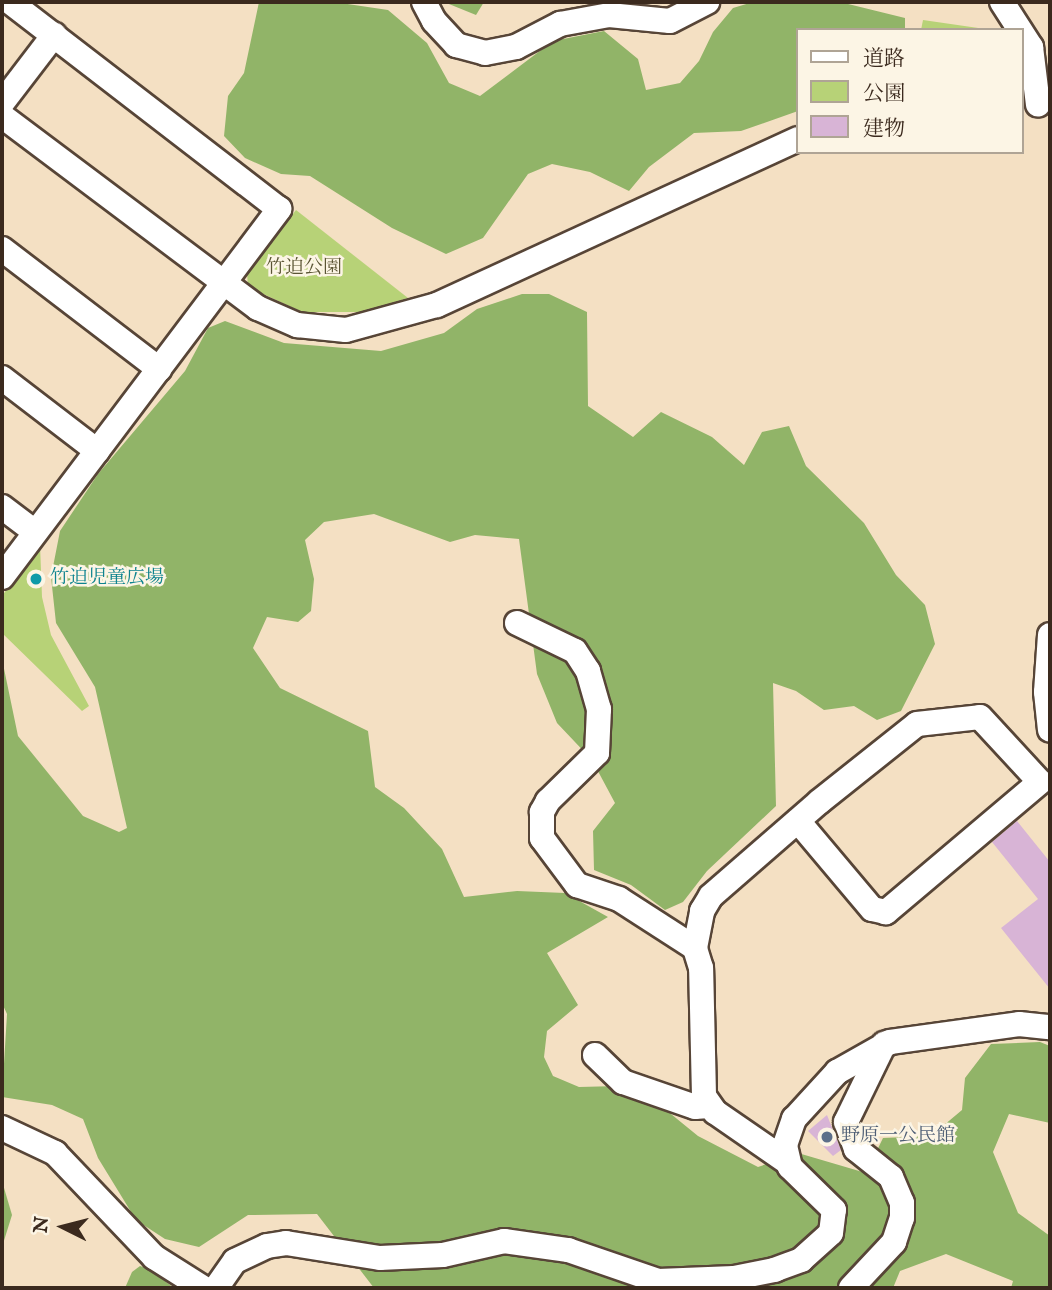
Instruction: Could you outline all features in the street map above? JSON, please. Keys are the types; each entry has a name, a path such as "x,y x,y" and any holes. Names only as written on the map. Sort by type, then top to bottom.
{"street":[{"path":"2,577 279,209 10,2"},
{"path":"424,2 434,21 456,45 485,53 516,47 560,24 609,15 670,21 707,2"},
{"path":"1002,2 1019,28"},
{"path":"2,103 54,35"},
{"path":"1024,36 1031,47 1037,105"},
{"path":"2,117 258,308 297,325 346,330 437,305 796,140"},
{"path":"2,249 159,369"},
{"path":"2,378 96,451"},
{"path":"2,507 35,532"},
{"path":"517,623 575,651 588,671 598,709 597,753 548,801 542,811 542,838 577,885 619,899 695,948"},
{"path":"1050,635 1046,692 1050,730"},
{"path":"216,1288 235,1261 267,1246 286,1243 380,1258 443,1255 504,1241 568,1250 657,1281 734,1278 774,1270 817,1250 831,1233 834,1210 786,1161 709,1106 702,1083 701,968 695,948 702,912 711,897 797,821 917,724 965,716 980,717 1045,780 886,912 872,909 797,821"},
{"path":"786,1161 787,1132 806,1104 856,1057 884,1044 1019,1024 1050,1027"},
{"path":"850,1288 889,1250 902,1217 902,1203 891,1177 856,1149 846,1122 884,1044"},
{"path":"595,1055 623,1082 695,1107 709,1106"},
{"path":"2,1128 48,1148 154,1257 203,1288"}],"green space":[{"path":"259,2 334,2 388,10 427,43 449,83 480,96 553,41 604,31 638,59 646,90 680,83 699,61 713,32 733,8 753,2 840,2 905,18 905,28 796,28 796,112 741,131 694,133 649,167 629,191 590,172 552,164 528,174 483,238 446,254 392,228 310,176 281,174 245,158 224,136 228,96 244,73"},
{"path":"444,2 484,2 476,15"},
{"path":"923,20 978,28 921,28"},
{"name":"竹迫公園","path":"296,210 408,298 361,312 302,312 248,287 247,273"},
{"path":"522,294 549,294 587,312 588,406 633,437 661,412 712,437 744,465 762,432 789,426 806,466 864,523 896,575 925,605 935,644 901,711 877,720 854,706 824,710 796,691 773,683 776,806 707,871 683,902 665,910 631,885 594,870 593,831 615,803 592,760 557,723 537,674 519,539 475,535 450,542 374,514 324,522 305,540 314,579 311,611 298,622 267,617 253,648 280,688 368,731 375,787 404,808 442,849 464,897 517,891 565,893 608,917 547,953 578,1005 547,1031 544,1057 553,1076 579,1087 618,1086 655,1101 698,1136 758,1167 798,1153 866,1173 883,1138 931,1136 962,1110 965,1078 991,1044 1040,1042 1050,1046 1050,1123 1009,1114 993,1152 1018,1213 1050,1236 1050,1288 1011,1288 1013,1281 946,1254 900,1271 893,1288 374,1288 317,1214 248,1215 199,1247 165,1239 136,1220 98,1158 83,1119 52,1105 2,1097 7,1014 2,1003 2,659 18,736 83,816 119,832 127,828 95,687 56,623 51,577 60,531 98,474 185,371 208,328 225,321 284,343 381,351 444,333 477,309"},
{"path":"40,544 42,597 51,635 89,706 82,711 2,633 2,596"},
{"path":"2,1181 12,1215 2,1247"},
{"path":"140,1266 149,1269 174,1288 125,1288 132,1272"}],"building":[{"path":"1017,821 1050,862 1050,989 1001,928 1038,899 992,842"},
{"name":"野原一公民館","path":"827,1115 841,1150 833,1156 808,1131"}],"place":[{"name":"竹迫児童広場","path":"36,579"},
{"name":"野原一公民館","path":"827,1137"}]}
